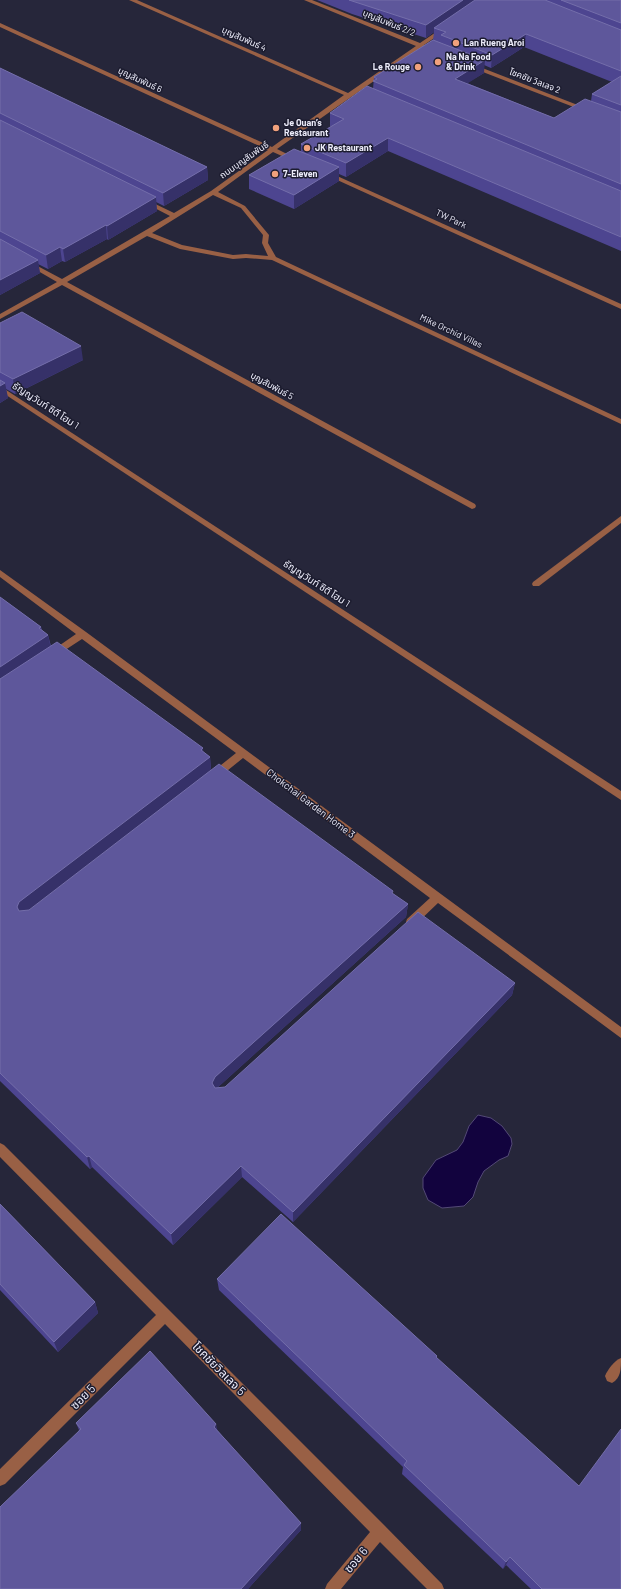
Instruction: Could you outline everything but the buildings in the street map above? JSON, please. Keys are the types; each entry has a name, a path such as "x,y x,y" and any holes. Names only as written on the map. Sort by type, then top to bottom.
{"street":[{"name":"บุญสัมพันธ์ 4","path":"132,0 348,95"},
{"name":"บุญสัมพันธ์ 2/2","path":"307,0 420,46"},
{"name":"บุญสัมพันธ์ 6","path":"0,25 273,150"},
{"name":"ถนนบุญสัมพันธ์","path":"0,317 147,233 213,192 348,95 451,25"},
{"path":"420,46 434,51"},
{"name":"โชคชัย วิลเลจ 2","path":"467,64 591,112"},
{"path":"355,91 362,94"},
{"path":"273,150 300,162"},
{"name":"TW Park","path":"321,170 355,184 621,307"},
{"path":"213,192 242,207 266,235 265,243 273,258"},
{"path":"140,199 175,216"},
{"name":"Mike Orchid Villas","path":"147,233 180,247 233,257 246,256 273,258 621,422"},
{"name":"บุญสัมพันธ์ 5","path":"21,259 472,506"},
{"name":"ธัญญวันท์ ซิตี โฮม 1","path":"0,388 621,796"},
{"path":"536,584 621,518"},
{"name":"Chokchai Garden Home 3","path":"0,573 621,1033"},
{"path":"44,660 83,634"},
{"path":"206,782 244,753"},
{"path":"403,929 438,897"},
{"name":"โชคชัยวิลเลจ 5","path":"0,1149 437,1589"},
{"name":"ซอย 5","path":"0,1479 165,1315"},
{"path":"612,1376 621,1365"},
{"name":"ซอย 6","path":"332,1589 380,1531"}],"shaded area":[{"path":"478,1115 491,1118 502,1126 511,1138 512,1144 508,1156 499,1160 484,1171 478,1182 473,1197 464,1206 442,1208 428,1200 423,1188 423,1178 436,1160 457,1150 463,1142 469,1126"}],"place":[{"name":"Lan Rueng Aroi","path":"456,43"},
{"name":"Na Na Food & Drink","path":"438,62"},
{"name":"Le Rouge","path":"418,67"},
{"name":"Je Ouan’s Restaurant","path":"276,128"},
{"name":"JK Restaurant","path":"307,148"},
{"name":"7-Eleven","path":"275,174"}]}
